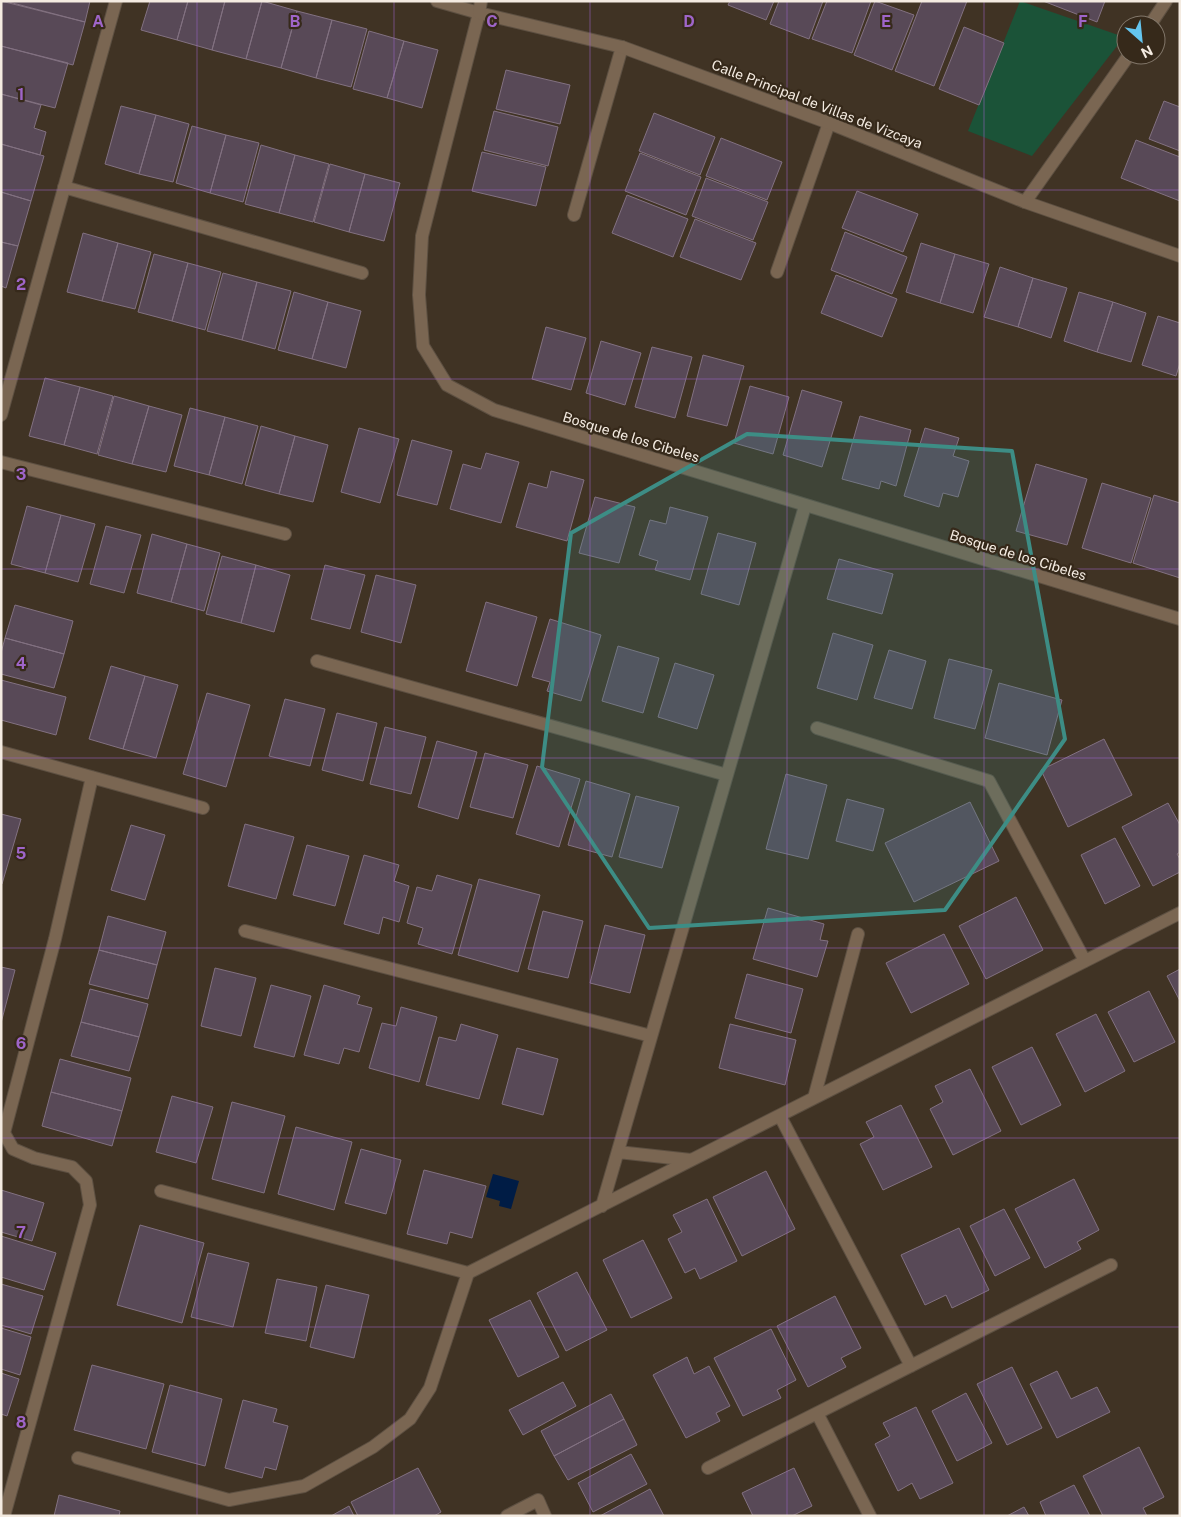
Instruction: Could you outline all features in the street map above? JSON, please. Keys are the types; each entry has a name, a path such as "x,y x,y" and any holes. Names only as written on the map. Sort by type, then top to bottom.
{"street":[{"path":"1,414 116,1"},
{"name":"Calle Principal de Villas de Vizcaya","path":"437,1 480,7 622,47 829,123 1025,202 1180,256"},
{"path":"1157,15 1166,1"},
{"name":"Bosque de los Cibeles","path":"480,7 422,236 419,295 422,346 447,385 494,410 1180,619"},
{"path":"574,215 622,47"},
{"path":"1025,202 1121,65"},
{"path":"777,272 829,123"},
{"path":"64,187 362,273"},
{"path":"1,462 285,534"},
{"path":"602,1206 805,506"},
{"path":"317,660 727,775"},
{"path":"817,728 989,781 1085,961"},
{"path":"1,752 203,808"},
{"path":"4,1516 90,1205 86,1181 72,1167 34,1158 13,1149 4,1133 56,939 92,778"},
{"path":"161,1191 468,1273 1180,913"},
{"path":"244,931 651,1036"},
{"path":"814,1098 858,934"},
{"path":"780,1116 911,1366"},
{"path":"618,1152 691,1160"},
{"path":"708,1468 1111,1265"},
{"path":"78,1458 229,1500 304,1486 373,1447 410,1419 430,1388 468,1273"},
{"path":"817,1413 870,1516"},
{"path":"507,1516 538,1500 545,1516"}],"highlighted area":[{"path":"747,434 1012,451 1065,739 945,910 649,928 542,767 571,533"}],"green space":[{"path":"1020,1 1116,34 1116,47 1032,156 968,131"}],"water":[{"path":"493,1174 519,1181 511,1209 499,1206 500,1201 486,1197"}],"building":[{"path":"1,1 85,22 73,65 1,46"},
{"path":"5,1 90,1 85,22"},
{"path":"150,1 188,1 177,40 141,30"},
{"path":"188,1 225,1 212,50 177,40"},
{"path":"225,1 262,1 246,59 212,50"},
{"path":"262,1 297,11 281,68 246,59"},
{"path":"730,1 774,1 766,20 728,5"},
{"path":"779,1 823,1 809,39 770,24"},
{"path":"827,1 871,1 852,53 812,39"},
{"path":"875,1 914,15 892,70 854,55"},
{"path":"922,1 967,1 934,86 895,71"},
{"path":"1043,1 1105,1 1097,22"},
{"path":"297,11 332,20 316,78 281,68"},
{"path":"332,20 367,29 351,87 316,78"},
{"path":"964,27 1004,43 979,105 939,89"},
{"path":"369,31 404,41 387,98 353,89"},
{"path":"404,41 438,50 422,108 387,98"},
{"path":"1,46 68,63 55,108 1,94"},
{"path":"506,70 570,85 560,124 496,109"},
{"path":"1,94 41,105 34,128 46,132 40,155 1,144"},
{"path":"1164,101 1180,107 1180,151 1149,139"},
{"path":"121,106 156,115 139,174 105,164"},
{"path":"494,111 558,127 548,166 484,150"},
{"path":"654,113 715,137 700,175 639,151"},
{"path":"156,115 189,124 173,182 139,174"},
{"path":"192,126 226,135 210,193 176,183"},
{"path":"226,135 259,143 243,202 210,193"},
{"path":"721,138 782,162 767,200 706,176"},
{"path":"1136,140 1180,157 1180,201 1121,178"},
{"path":"1,144 44,156 31,201 1,192"},
{"path":"261,145 295,155 279,213 245,204"},
{"path":"482,152 546,167 536,206 472,191"},
{"path":"640,153 701,177 686,215 625,191"},
{"path":"295,155 329,164 313,222 279,213"},
{"path":"330,164 365,174 349,232 314,222"},
{"path":"365,174 400,183 384,241 349,232"},
{"path":"706,178 768,202 753,240 692,216"},
{"path":"857,191 918,214 903,252 842,228"},
{"path":"1,192 31,201 18,246 1,242"},
{"path":"627,195 688,219 673,257 612,233"},
{"path":"695,219 756,243 741,280 680,257"},
{"path":"845,232 907,257 892,294 831,270"},
{"path":"83,233 118,243 102,301 67,292"},
{"path":"1,242 18,246 6,288 1,286"},
{"path":"118,243 151,252 135,309 102,301"},
{"path":"921,243 955,254 940,303 906,292"},
{"path":"154,254 188,263 172,321 138,312"},
{"path":"955,254 989,264 973,313 940,303"},
{"path":"188,263 221,272 205,330 172,321"},
{"path":"1000,267 1033,278 1018,327 984,317"},
{"path":"223,273 257,282 242,340 207,331"},
{"path":"836,275 897,299 882,337 821,313"},
{"path":"1033,278 1067,288 1051,338 1018,327"},
{"path":"257,282 291,291 275,349 242,340"},
{"path":"294,292 328,302 312,359 278,350"},
{"path":"1079,292 1113,302 1097,352 1064,341"},
{"path":"328,302 361,311 346,368 312,359"},
{"path":"1113,302 1146,313 1131,362 1097,352"},
{"path":"1158,316 1180,323 1180,363 1176,376 1142,365"},
{"path":"546,327 586,338 571,390 532,379"},
{"path":"601,341 641,353 625,405 586,393"},
{"path":"652,347 692,357 675,418 635,407"},
{"path":"703,355 744,366 727,426 687,416"},
{"path":"45,378 80,387 64,445 29,436"},
{"path":"750,386 789,397 773,454 734,443"},
{"path":"80,387 113,396 97,454 64,445"},
{"path":"802,390 842,402 822,467 783,455"},
{"path":"114,396 149,406 132,464 98,455"},
{"path":"149,406 182,415 166,472 132,464"},
{"path":"190,408 225,417 209,475 174,466"},
{"path":"860,416 911,430 896,486 881,481 879,489 842,479"},
{"path":"225,417 258,426 242,484 209,475"},
{"path":"261,426 295,436 279,494 245,485"},
{"path":"359,428 399,439 380,503 341,492"},
{"path":"925,428 959,438 953,456 969,461 958,497 943,493 939,507 904,496"},
{"path":"295,436 328,445 313,502 279,494"},
{"path":"412,440 452,451 437,505 397,495"},
{"path":"486,453 519,462 501,523 450,509 463,464 481,469"},
{"path":"1036,464 1087,479 1067,545 1016,531"},
{"path":"551,471 584,480 567,541 516,527 529,483 547,488"},
{"path":"1102,483 1151,498 1131,563 1082,548"},
{"path":"1154,495 1180,503 1180,578 1133,563"},
{"path":"595,497 635,507 619,563 579,553"},
{"path":"27,506 61,515 45,573 11,564"},
{"path":"670,507 708,517 690,580 655,570 658,561 639,555 650,520 666,524"},
{"path":"61,515 95,524 78,582 45,573"},
{"path":"106,526 141,535 124,593 90,584"},
{"path":"718,533 756,543 739,605 701,594"},
{"path":"152,534 187,544 171,602 137,593"},
{"path":"187,544 220,553 204,611 171,602"},
{"path":"222,556 256,565 241,623 206,614"},
{"path":"839,559 893,574 882,614 827,599"},
{"path":"256,565 290,575 274,632 241,623"},
{"path":"325,565 365,575 350,629 311,619"},
{"path":"376,575 416,585 401,643 361,632"},
{"path":"486,602 537,617 517,686 466,671"},
{"path":"15,605 73,621 64,654 5,638"},
{"path":"550,619 601,635 581,701 547,691 550,682 532,677"},
{"path":"833,633 873,645 857,700 817,688"},
{"path":"5,638 64,654 54,688 1,674 1,653"},
{"path":"618,646 659,658 643,713 602,701"},
{"path":"889,650 926,661 912,709 874,698"},
{"path":"949,659 992,670 975,729 934,718"},
{"path":"675,663 714,675 697,729 658,717"},
{"path":"111,666 145,676 123,749 89,739"},
{"path":"145,676 178,685 156,758 123,749"},
{"path":"1,680 66,697 56,735 1,720"},
{"path":"999,683 1062,700 1047,755 985,738"},
{"path":"207,693 250,705 226,787 183,774"},
{"path":"285,699 325,709 310,766 269,756"},
{"path":"337,713 377,723 363,781 322,770"},
{"path":"385,727 426,737 411,794 370,784"},
{"path":"1104,739 1132,795 1068,827 1041,770"},
{"path":"437,741 477,752 458,819 418,807"},
{"path":"485,753 528,765 513,818 470,807"},
{"path":"537,766 580,779 559,847 516,834"},
{"path":"786,774 827,785 808,859 766,849"},
{"path":"586,781 630,794 612,857 568,845"},
{"path":"636,796 679,807 662,868 619,857"},
{"path":"847,799 884,809 873,851 836,841"},
{"path":"970,802 999,861 914,902 885,843"},
{"path":"1168,803 1180,825 1180,852 1177,854 1180,859 1180,872 1153,886 1122,827"},
{"path":"1,814 21,819 2,884 1,884"},
{"path":"245,824 294,837 276,899 228,886"},
{"path":"131,825 165,835 145,900 111,890"},
{"path":"1115,838 1140,886 1105,904 1081,855"},
{"path":"307,845 349,856 335,906 293,895"},
{"path":"364,855 399,865 394,881 409,886 399,922 383,917 379,934 344,924"},
{"path":"437,875 472,885 452,954 418,944 423,928 407,923 417,887 432,891"},
{"path":"479,879 540,895 518,972 458,955"},
{"path":"1016,897 1043,950 986,979 959,926"},
{"path":"768,908 824,924 820,940 828,941 817,977 753,959"},
{"path":"543,911 583,921 568,978 528,969"},
{"path":"108,916 166,932 157,965 99,950"},
{"path":"605,925 645,935 630,993 590,983"},
{"path":"944,934 969,984 911,1013 886,963"},
{"path":"99,950 157,965 148,999 89,984"},
{"path":"1,967 15,970 1,1023"},
{"path":"215,968 256,978 241,1036 201,1026"},
{"path":"1180,969 1180,1001 1167,976"},
{"path":"747,974 803,989 791,1033 735,1018"},
{"path":"271,985 311,996 294,1057 254,1047"},
{"path":"324,985 360,996 357,1004 372,1008 359,1052 344,1048 339,1064 304,1055"},
{"path":"90,989 148,1004 139,1037 81,1022"},
{"path":"1149,991 1175,1042 1134,1062 1108,1012"},
{"path":"401,1007 437,1017 419,1082 369,1068 382,1023 396,1026"},
{"path":"1096,1014 1125,1071 1085,1092 1056,1034"},
{"path":"81,1022 139,1037 129,1071 71,1056"},
{"path":"461,1024 498,1035 479,1099 426,1085 439,1037 456,1041"},
{"path":"730,1024 796,1040 785,1085 719,1068"},
{"path":"1032,1047 1061,1105 1021,1125 992,1067"},
{"path":"517,1048 558,1059 543,1115 502,1104"},
{"path":"60,1059 131,1078 122,1111 51,1092"},
{"path":"970,1069 1001,1131 953,1155 930,1109 943,1102 935,1086"},
{"path":"51,1092 122,1111 112,1146 42,1126"},
{"path":"172,1096 213,1107 196,1163 156,1152"},
{"path":"232,1102 285,1116 264,1193 212,1179"},
{"path":"901,1105 932,1167 883,1190 860,1144 874,1137 866,1122"},
{"path":"296,1127 352,1142 334,1210 278,1194"},
{"path":"361,1149 401,1160 386,1214 345,1203"},
{"path":"424,1170 486,1186 472,1238 450,1232 447,1244 407,1234"},
{"path":"766,1171 795,1229 742,1256 713,1197"},
{"path":"1074,1179 1099,1230 1077,1242 1081,1249 1045,1268 1015,1209"},
{"path":"1,1190 44,1203 32,1241 1,1232"},
{"path":"707,1199 737,1261 700,1279 695,1268 685,1273 668,1239 682,1232 673,1215"},
{"path":"1004,1209 1030,1258 995,1276 970,1226"},
{"path":"140,1225 204,1243 182,1323 117,1305"},
{"path":"959,1228 989,1290 952,1308 946,1295 925,1305 901,1255"},
{"path":"1,1236 56,1253 44,1290 1,1277"},
{"path":"643,1240 672,1298 631,1318 603,1260"},
{"path":"208,1253 249,1263 233,1327 191,1317"},
{"path":"577,1272 607,1330 566,1351 537,1293"},
{"path":"277,1279 317,1287 306,1341 265,1333"},
{"path":"1,1284 43,1296 31,1334 1,1325"},
{"path":"326,1285 369,1295 354,1358 310,1347"},
{"path":"835,1296 861,1348 841,1358 846,1367 808,1387 777,1326"},
{"path":"530,1300 559,1357 518,1377 489,1320"},
{"path":"1,1328 31,1337 20,1375 1,1369"},
{"path":"771,1329 796,1380 777,1390 781,1398 743,1416 714,1358"},
{"path":"687,1357 694,1374 709,1366 730,1406 716,1413 720,1421 686,1438 653,1375"},
{"path":"92,1365 164,1384 146,1449 74,1430"},
{"path":"1012,1367 1042,1428 1007,1445 977,1384"},
{"path":"1057,1371 1071,1399 1097,1387 1110,1412 1057,1438 1030,1384"},
{"path":"1,1373 19,1379 7,1416 1,1414"},
{"path":"563,1382 576,1406 523,1435 509,1410"},
{"path":"170,1385 222,1399 205,1466 152,1452"},
{"path":"966,1393 992,1443 957,1461 932,1411"},
{"path":"611,1394 624,1419 554,1456 541,1431"},
{"path":"243,1400 277,1409 273,1422 288,1426 276,1470 265,1467 262,1478 225,1468"},
{"path":"916,1407 953,1483 920,1499 912,1483 898,1491 875,1444 890,1436 883,1423"},
{"path":"624,1419 637,1445 568,1480 554,1456"},
{"path":"1139,1447 1164,1497 1143,1508 1147,1516 1103,1516 1083,1476"},
{"path":"631,1454 647,1484 593,1512 578,1483"},
{"path":"418,1468 441,1512 434,1516 358,1516 351,1502"},
{"path":"794,1468 812,1506 792,1516 753,1516 742,1493"},
{"path":"1074,1485 1090,1516 1046,1516 1040,1502"},
{"path":"650,1489 664,1516 600,1516"},
{"path":"59,1495 120,1511 119,1516 54,1516"},
{"path":"349,1506 354,1516 331,1516"},
{"path":"1024,1507 1029,1516 1007,1516"}]}
